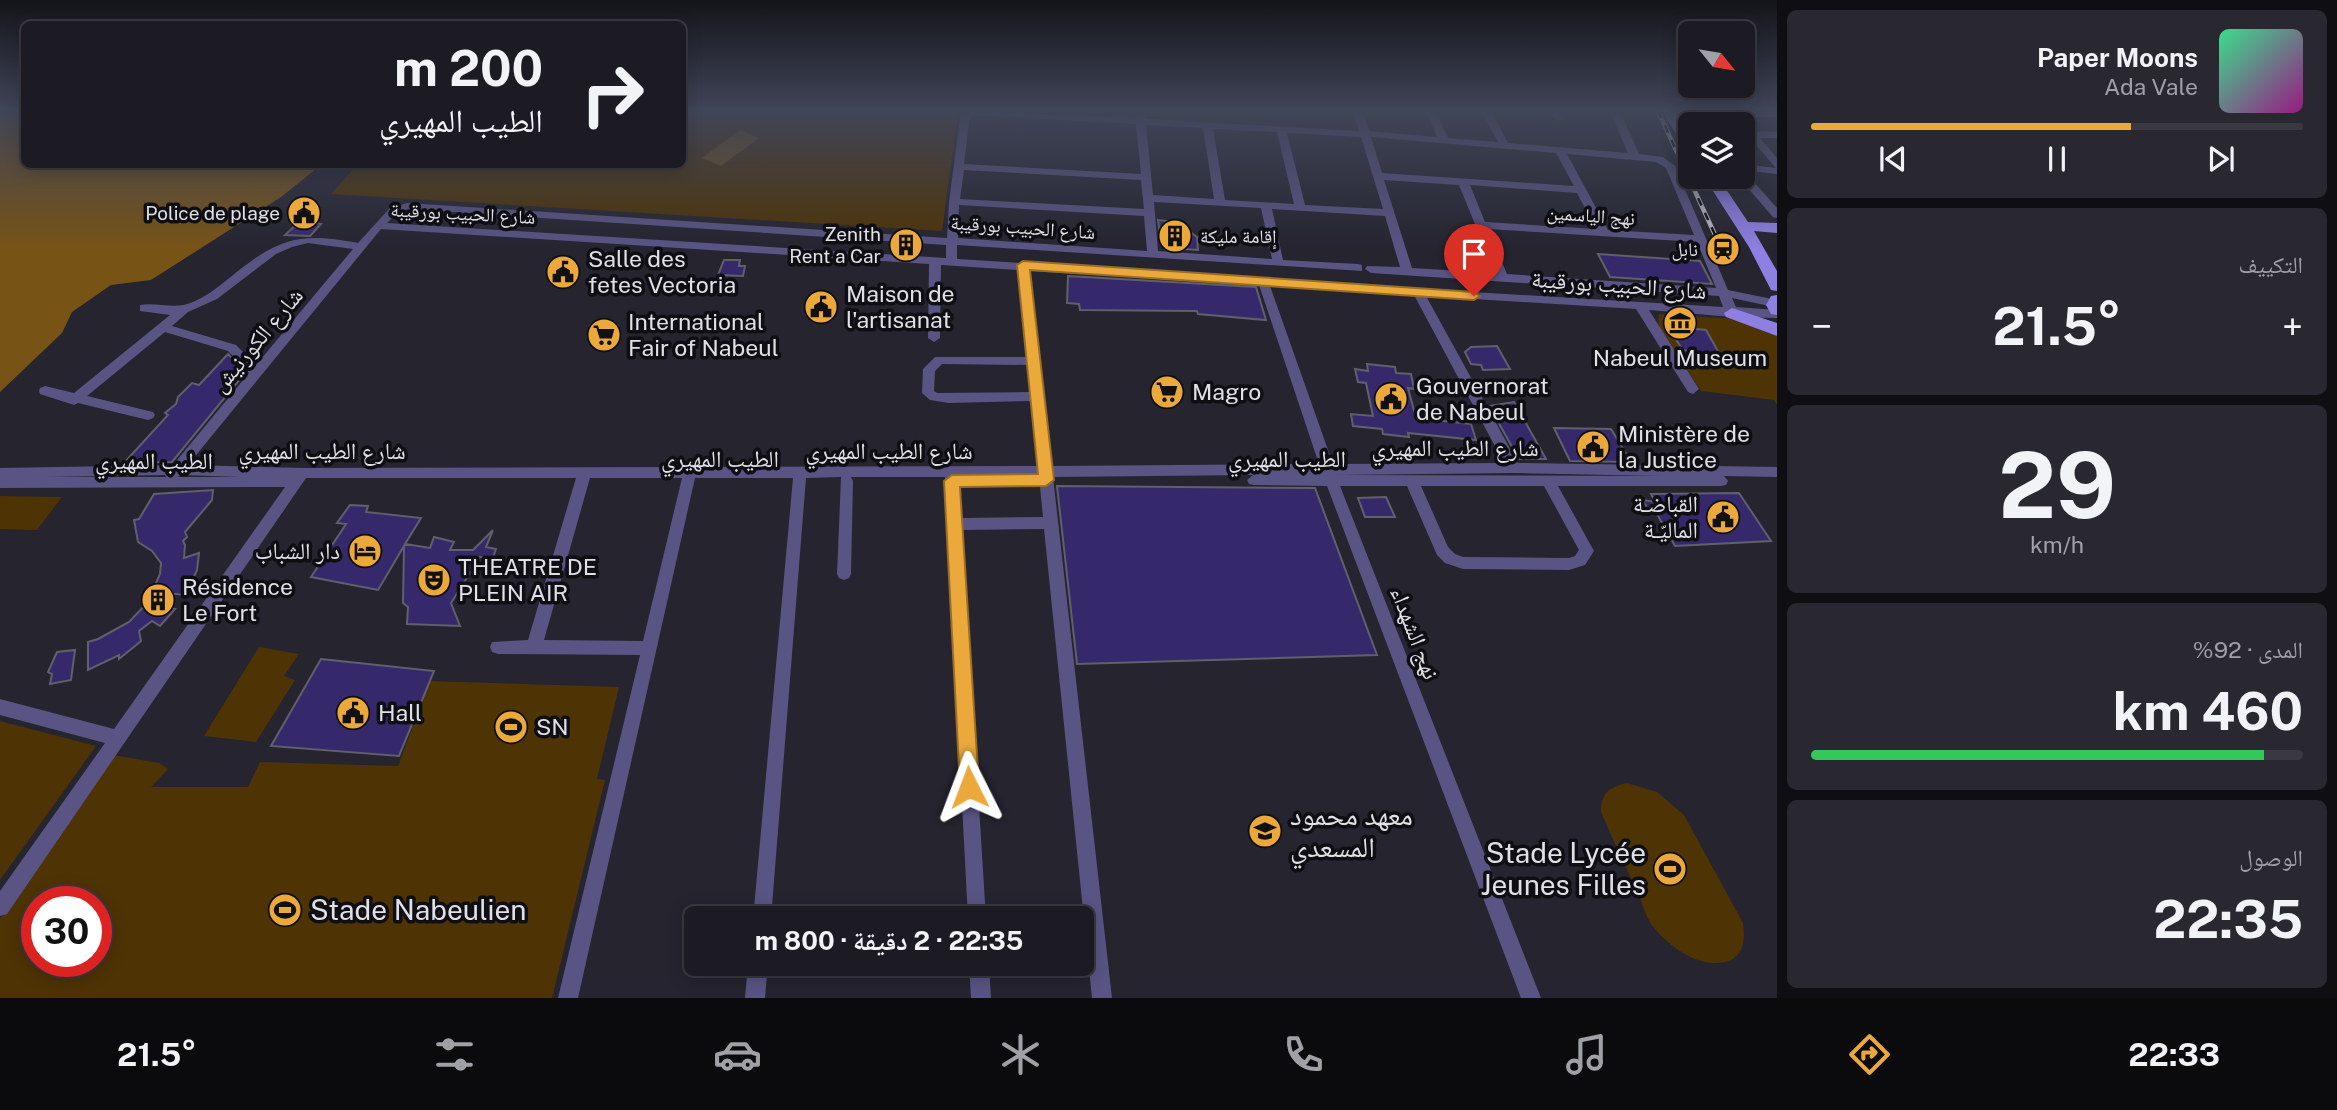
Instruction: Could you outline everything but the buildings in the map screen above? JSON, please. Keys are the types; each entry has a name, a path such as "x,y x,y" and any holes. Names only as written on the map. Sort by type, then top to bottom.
{"main road":[{"path":"1720,189 1777,264"},
{"path":"1728,189 1749,227 1776,303"},
{"path":"1749,227 1776,226"},
{"path":"1732,313 1777,330"}],"street":[{"path":"951,262 954,202 960,158"},
{"path":"1144,158 1153,253"},
{"path":"1212,158 1220,202"},
{"path":"1288,158 1300,207"},
{"path":"1372,158 1407,270"},
{"path":"1564,158 1604,233"},
{"path":"1648,158 1668,164 1721,292"},
{"path":"959,167 1146,177"},
{"path":"1755,168 1777,171"},
{"path":"1377,176 1581,190"},
{"path":"1463,182 1502,277"},
{"path":"1752,189 1776,226"},
{"path":"1148,198 1388,213"},
{"path":"954,202 1149,213"},
{"path":"1266,205 1278,261"},
{"name":"شارع الحبيب بورقيبة","path":"379,226 393,211 407,206 1721,292 1776,303"},
{"path":"524,233 515,230 514,223 522,216 534,214"},
{"name":"نهج الياسمين","path":"1480,225 1699,239"},
{"name":"شارع الحبيب بورقيبة","path":"379,226 1023,265 1732,313 1776,303"},
{"name":"شارع الكورنيش","path":"172,476 379,226"},
{"path":"144,308 167,312 198,304 256,260 280,248 306,240 362,247"},
{"path":"934,338 935,261"},
{"path":"1023,265 1102,998"},
{"path":"1358,268 1350,273 1350,277 1364,288"},
{"path":"1371,269 1385,280 1382,287 1377,289"},
{"name":"نهج الشهداء","path":"1264,281 1329,474 1531,998"},
{"path":"1418,292 1514,468"},
{"name":"شارع الحبيب بورقيبة","path":"1721,292 1732,313"},
{"path":"1641,307 1693,389"},
{"path":"74,400 184,309"},
{"path":"163,327 232,348 257,373"},
{"path":"1032,360 939,360 929,369 928,393 935,397 949,398 1037,396"},
{"path":"45,391 74,400 148,415"},
{"name":"شارع الطيب المهيري","path":"1329,474 1514,468 1777,472"},
{"path":"0,473 172,476"},
{"name":"الطيب المهيري","path":"0,483 172,476 800,476 846,481 952,477 1329,474 1412,480 1777,481"},
{"path":"568,998 689,476"},
{"path":"763,906 800,476"},
{"name":"شارع الطيب المهيري","path":"800,476 952,477"},
{"path":"534,647 584,477"},
{"path":"952,477 976,906"},
{"path":"0,907 299,478"},
{"path":"1412,480 1442,551 1450,559 1463,564 1569,564 1580,561 1587,551 1548,480"},
{"path":"844,574 846,481"},
{"path":"955,524 1051,523"},
{"path":"498,647 649,648"},
{"path":"0,707 117,738"},
{"path":"755,998 757,976"},
{"path":"980,976 981,998"}],"shaded area":[{"path":"0,158 21,158 21,168 317,168 281,197 151,280 111,285 72,312 62,333 0,392"},
{"path":"686,158 952,158 942,231 331,194 354,168 686,168"},
{"path":"703,158 732,158 721,166"},
{"path":"1659,314 1738,319 1777,335 1777,405 1774,400 1701,391 1658,325"},
{"path":"0,496 62,497 37,530 0,529"},
{"path":"259,647 299,654 284,676 295,680 256,742 204,736"},
{"path":"430,681 619,687 597,779 605,780 552,998 0,998 0,919 21,889 21,977 112,977 112,886 23,886 113,755 159,763 168,769 151,787 248,787 260,762 398,766"},
{"path":"0,721 96,746 0,880"},
{"name":"Stade Lycée Jeunes Filles","path":"1627,783 1657,792 1684,815 1743,923 1742,947 1732,960 1705,962 1686,955 1669,943 1650,921 1601,812 1607,792"}],"railway":[{"path":"1679,158 1728,263"}],"place":[{"name":"Police de plage","path":"304,213"},
{"name":"إقامة مليكة","path":"1175,236"},
{"name":"Zenith Rent a Car","path":"906,245"},
{"name":"نابل","path":"1723,249"},
{"name":"Salle des fetes Vectoria","path":"563,272"},
{"name":"Maison de l'artisanat","path":"821,307"},
{"name":"Nabeul Museum","path":"1680,323"},
{"name":"International Fair of Nabeul","path":"604,335"},
{"name":"Magro","path":"1167,392"},
{"name":"Gouvernorat de Nabeul","path":"1391,399"},
{"name":"Ministère de la Justice","path":"1593,447"},
{"name":"القباضـة الماليّـة","path":"1723,517"},
{"name":"دار الشباب","path":"365,551"},
{"name":"THEATRE DE PLEIN AIR","path":"434,580"},
{"name":"Résidence Le Fort","path":"158,600"},
{"name":"Hall","path":"353,713"},
{"name":"SN","path":"511,727"},
{"name":"معهد محمود المسعدي","path":"1265,831"},
{"name":"Stade Lycée Jeunes Filles","path":"1670,869"},
{"name":"Stade Nabeulien","path":"285,910"}],"route":[{"path":"969,787 952,481 1046,480 1023,265 1474,296"}]}
